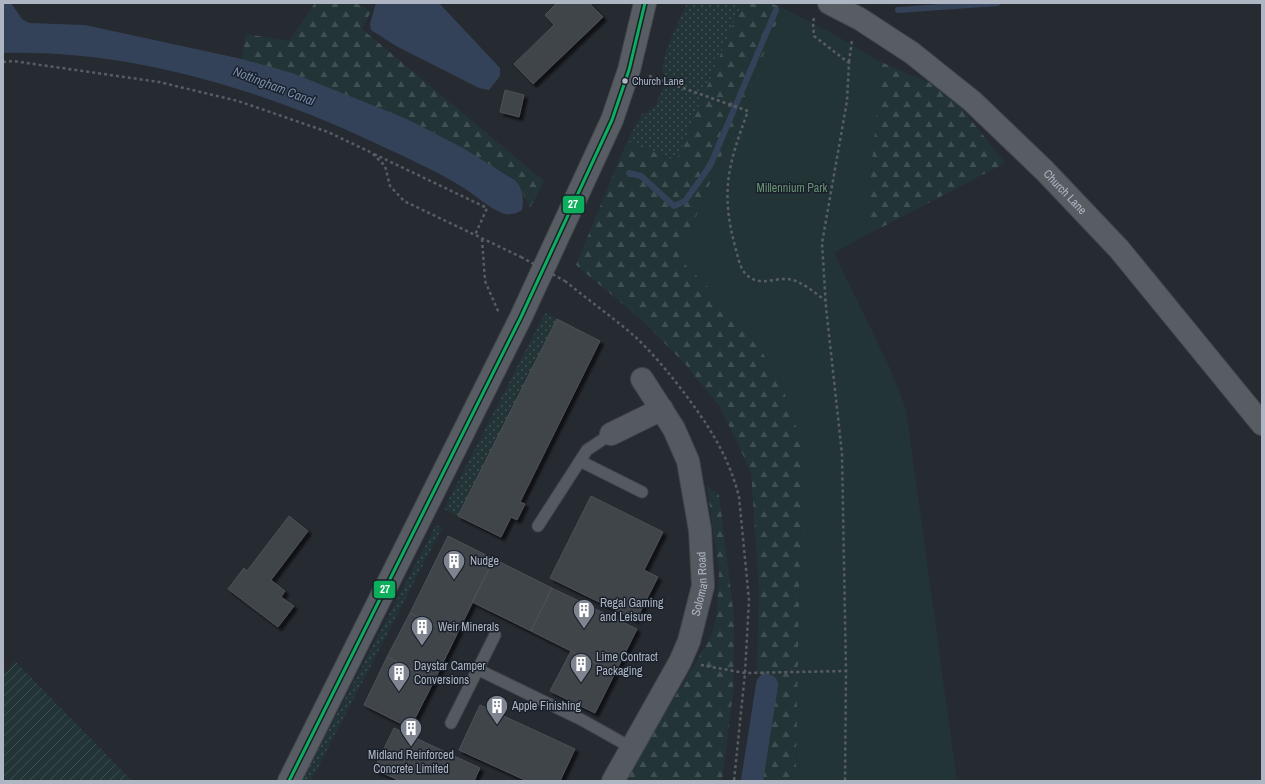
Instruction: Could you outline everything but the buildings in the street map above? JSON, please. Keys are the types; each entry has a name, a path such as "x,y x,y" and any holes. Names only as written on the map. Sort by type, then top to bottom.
{"street":[{"path":"289,781 521,317 612,120 629,70 645,3"},
{"name":"Church Lane","path":"822,10 860,19 912,53 972,101 1045,170 1119,249 1262,424"},
{"name":"Soloman Road","path":"613,781 680,662 689,641 703,586 700,530 688,461 674,429 642,379"},
{"path":"611,434 662,409"}],"lane":[{"path":"538,526 586,450 611,434"},
{"path":"580,461 642,492"},
{"path":"451,723 479,670 495,635"},
{"path":"479,670 582,720 632,748"}],"path":[{"path":"822,10 813,23 814,36 849,63 846,101 822,243 826,301 842,454 846,671 845,781"},
{"path":"3,62 12,61 159,82 224,98 328,132 487,208 475,235"},
{"path":"629,70 748,111 734,149 726,194 733,237 742,271 752,279 769,282 787,279 803,284 826,301"},
{"path":"372,153 385,166 390,186 404,201 482,239 521,256 565,281 633,335 661,364 704,418 725,455 735,480 739,497 745,549 749,600 745,673 734,781"},
{"path":"482,239 485,281 500,316"},
{"path":"680,662 745,673 846,671"}],"green space":[{"path":"315,3 355,3 371,11 362,29 544,181 530,208 516,181 463,148 407,119 242,59 246,34 289,41"},
{"path":"687,3 742,3 676,161 627,141 642,114 655,107 666,79 662,68 668,45"},
{"path":"742,3 771,3 783,8 679,258 733,312 778,374 802,443 796,781 762,781 773,694 757,671 759,588 751,472 720,407 686,365 643,321 576,265 627,141 676,161"},
{"name":"Millennium Park","path":"783,8 830,32 881,62 865,236 834,253 889,366 906,409 957,781 796,781 802,443 778,374 733,312 679,258"},
{"path":"881,62 930,83 963,110 1005,163 865,236"},
{"path":"545,313 557,319 458,516 444,509"},
{"path":"707,486 719,495 734,617 733,692 722,781 624,781 711,637 717,612 719,571"},
{"path":"436,525 442,528 311,781 302,781"},
{"path":"15,661 132,781 3,781 3,676"}],"water":[{"path":"3,3 11,3 22,19 29,23 85,25 242,59 292,73 407,119 463,148 516,181 522,194 522,210 512,214 502,213 459,185 405,157 330,123 239,89 145,65 97,58 50,54 3,53"},
{"path":"376,3 439,3 500,68 500,76 489,90 479,88 396,46 371,30 370,24"}],"waterway":[{"path":"898,10 997,3"},
{"path":"629,173 641,176 674,206 685,201 710,166 776,10"},
{"name":"Nottingham Canal","path":"752,781 767,685"}],"transit line":[{"name":"27","path":"289,781 521,317 612,120 629,70 645,3"}],"place":[{"name":"Church Lane","path":"625,81"},
{"name":"Nudge","path":"454,580"},
{"name":"Regal Gaming and Leisure","path":"584,630"},
{"name":"Weir Minerals","path":"422,646"},
{"name":"Lime Contract Packaging","path":"581,684"},
{"name":"Daystar Camper Conversions","path":"399,692"},
{"name":"Apple Finishing","path":"497,726"},
{"name":"Midland Reinforced Concrete Limited","path":"411,748"}]}
